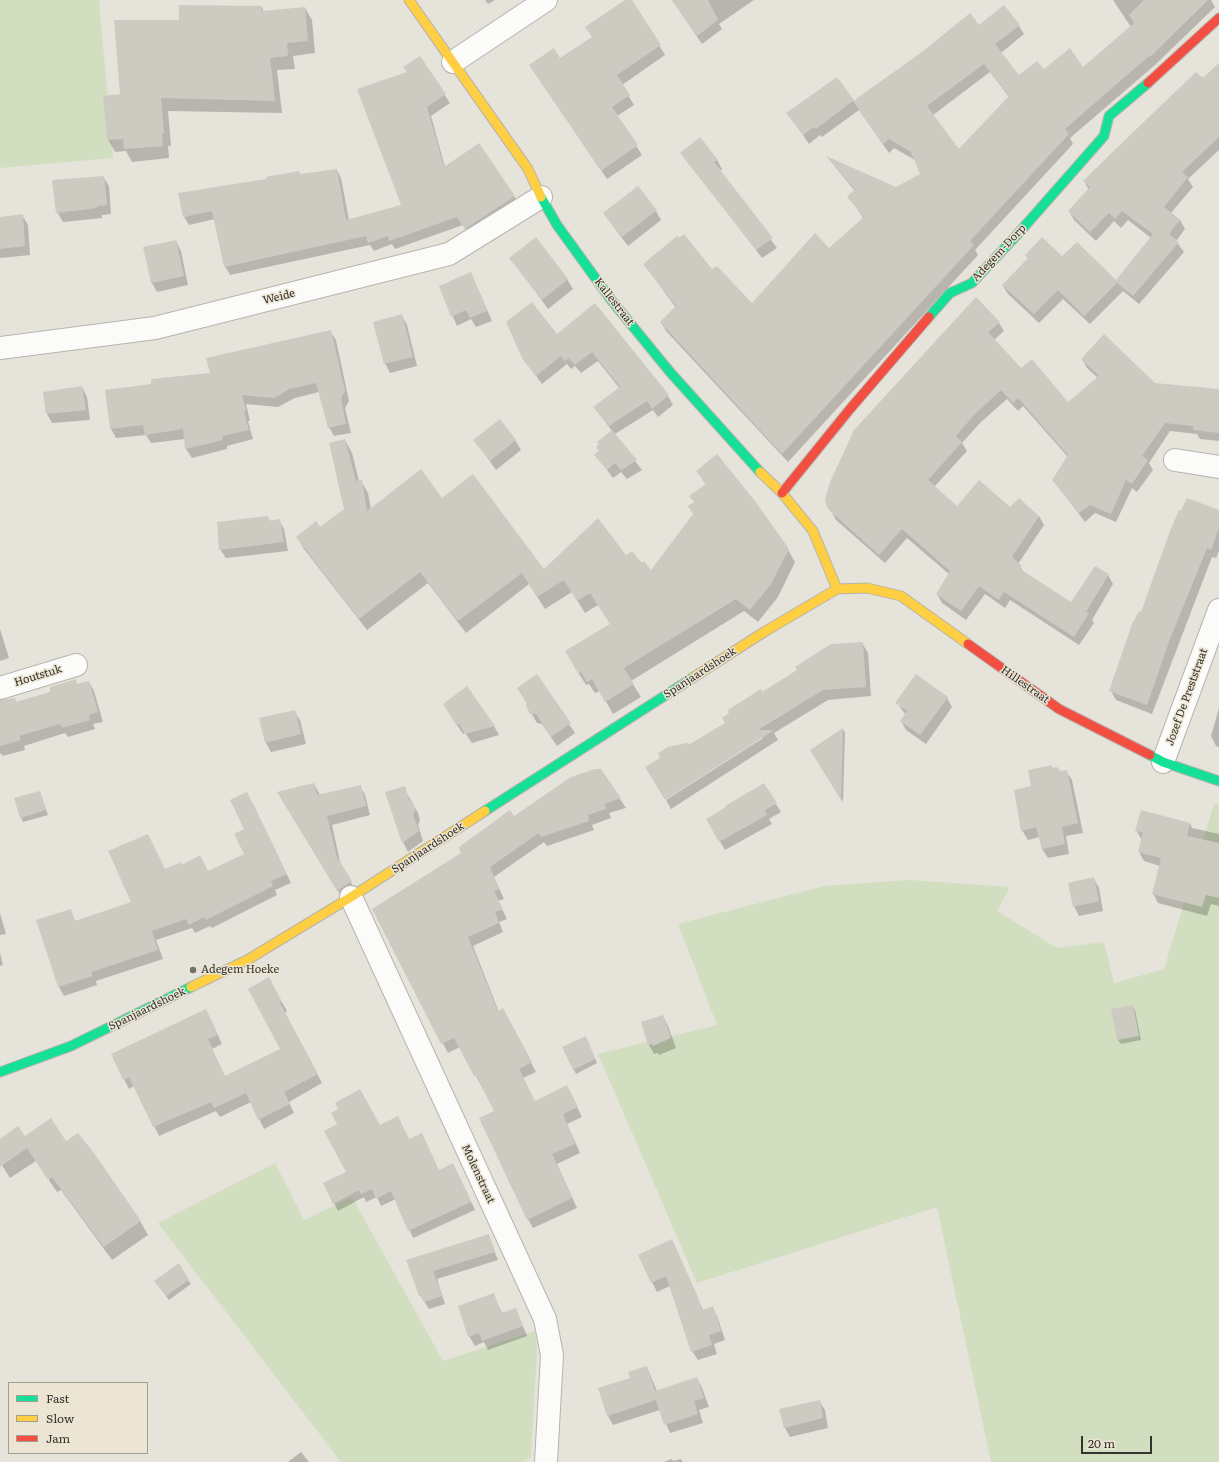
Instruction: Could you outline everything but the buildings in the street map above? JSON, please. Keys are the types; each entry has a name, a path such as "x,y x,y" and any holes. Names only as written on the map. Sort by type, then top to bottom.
{"street":[{"name":"Kallestraat","path":"409,0 528,169 541,197 557,224 612,301 670,372 750,461 782,493 813,531 837,589"},
{"path":"454,62 546,0"},
{"name":"Adegem-Dorp","path":"782,493 850,409 950,293 972,283 1016,236 1104,136 1108,116 1122,106 1219,18"},
{"name":"Weide","path":"0,348 155,328 449,254 541,197"},
{"path":"1175,460 1219,466"},
{"name":"Hillestraat","path":"837,589 867,588 901,596 1059,709 1163,762 1219,781"},
{"name":"Spanjaardshoek","path":"0,1072 71,1046 249,959 351,897 764,632 837,589"},
{"name":"Jozef De Preststraat","path":"1163,762 1219,610"},
{"name":"Houtstuk","path":"0,688 76,665"},
{"name":"Molenstraat","path":"351,897 545,1319 552,1355 546,1462"}],"green space":[{"path":"0,0 99,0 113,158 0,168"},
{"path":"1214,804 1219,804 1219,1462 991,1462 937,1207 697,1283 598,1054 717,1025 678,924 824,886 909,880 1010,887 997,911 1057,948 1104,942 1114,983 1164,969"},
{"path":"275,1163 304,1220 352,1197 443,1361 535,1331 537,1349 531,1457 522,1462 341,1462 158,1223"}],"traffic: fast":[{"path":"929,317 950,293 972,283 1016,236 1104,136 1109,116 1148,83"},
{"path":"541,197 557,225 612,301 670,372 760,472"},
{"path":"485,811 694,677"},
{"path":"1150,755 1163,762 1219,781"},
{"path":"0,1072 71,1046 191,987"}],"traffic: slow":[{"path":"409,0 528,169 541,197"},
{"path":"760,472 782,493 813,531 837,589"},
{"path":"694,677 764,632 837,589 867,588 901,596 968,644"},
{"path":"191,987 249,959 351,897 485,811"}],"traffic: jam":[{"path":"1148,83 1219,18"},
{"path":"782,493 850,409 929,317"},
{"path":"968,644 1059,709 1150,755"}],"place":[{"name":"Adegem Hoeke","path":"193,970"}]}
